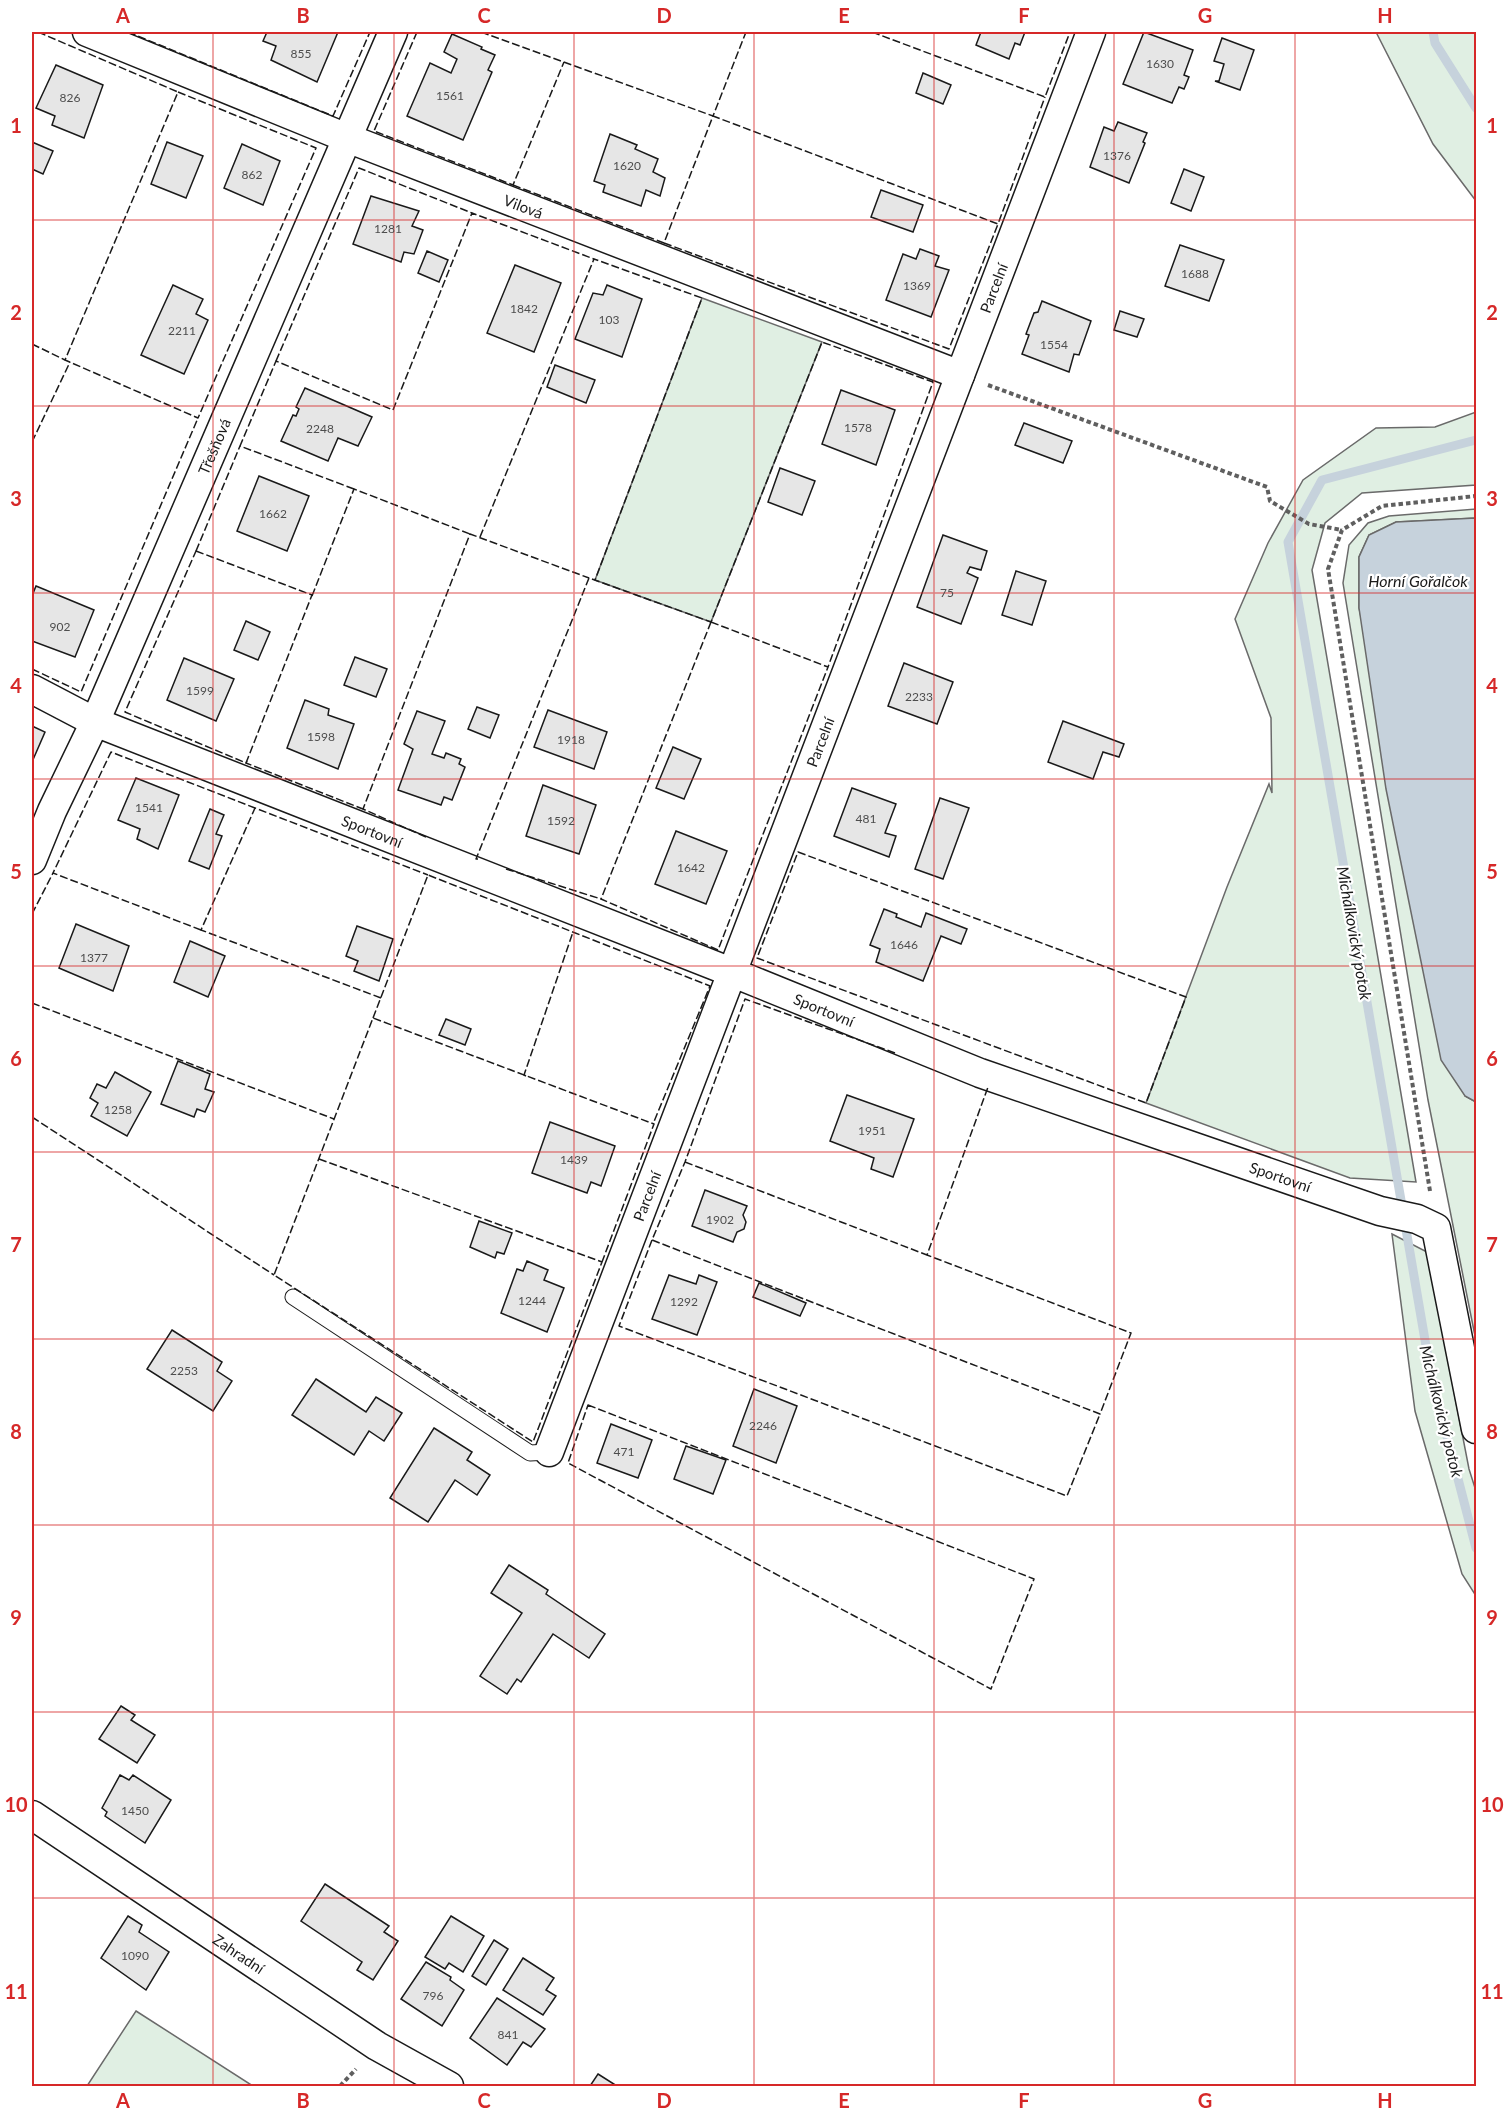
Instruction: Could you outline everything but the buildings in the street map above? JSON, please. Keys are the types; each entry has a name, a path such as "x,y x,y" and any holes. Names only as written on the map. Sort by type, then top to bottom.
{"street":[{"name":"Vilová","path":"87,32 347,138 960,375"},
{"name":"Třešňová","path":"32,860 52,811 95,722 393,32"},
{"name":"Parcelní","path":"549,1452 1091,32"},
{"name":"Sportovní","path":"32,688 95,722 731,972 980,1073 1380,1211 1426,1223"},
{"path":"1426,1223 1476,1429"},
{"name":"Zahradní","path":"32,1815 377,2046 449,2086"}],"lane":[{"path":"293,1297 530,1453 549,1452"}],"path":[{"path":"960,375 1267,487 1270,501 1290,514 1309,524 1342,530"},
{"path":"1426,1223 1328,569 1342,530 1382,506 1476,495"}],"green space":[{"path":"1376,32 1476,32 1476,201 1433,144"},
{"path":"702,298 822,342 711,622 595,580"},
{"path":"1476,412 1476,485 1362,493 1325,523 1312,570 1416,1182 1350,1178 1146,1103 1227,887 1269,784 1272,793 1271,718 1235,619 1268,543 1303,480 1376,428 1435,427"},
{"path":"1476,509 1476,518 1396,522 1369,535 1359,557 1359,608 1465,1096 1476,1102 1476,1341 1428,1100 1343,583 1349,545 1368,523 1389,516"},
{"path":"1392,1234 1427,1252 1469,1469 1476,1491 1476,1596 1462,1574 1415,1411"},
{"path":"136,2011 253,2086 87,2086"}],"water":[{"name":"Horní Gořalčok","path":"1476,518 1476,1102 1465,1096 1441,1060 1386,789 1359,608 1359,557 1369,535 1396,522"}],"waterway":[{"name":"Michálkovický potok","path":"1433,32 1435,43 1476,108"},
{"name":"Michálkovický potok","path":"1476,440 1322,480 1288,542 1431,1375 1476,1548"}],"fence":[{"path":"32,37 34,32"},
{"path":"38,32 178,92"},
{"path":"128,32 333,116 370,32"},
{"path":"417,32 374,131 513,185 564,62"},
{"path":"481,32 713,116 746,32"},
{"path":"872,32 1045,97 1070,32"},
{"path":"178,92 316,148 198,418 65,360 178,92"},
{"path":"513,185 664,243 713,116 998,224 1045,97"},
{"path":"276,361 359,168 472,213"},
{"path":"354,489 240,446 276,361 393,410 472,213 594,259"},
{"path":"664,243 949,349 998,224"},
{"path":"480,537 594,259 702,298 595,580"},
{"path":"478,859 476,859 589,578 711,622 822,342 933,382 828,667"},
{"path":"32,344 65,360"},
{"path":"32,442 70,362"},
{"path":"32,669 81,692 198,418"},
{"path":"196,551 240,446"},
{"path":"312,596 354,489 470,534"},
{"path":"426,837 363,809 470,534 589,578"},
{"path":"196,551 312,595 246,763 125,712 196,551"},
{"path":"711,622 828,667 718,950 601,899 711,622"},
{"path":"201,930 53,873 111,752 255,808"},
{"path":"247,761 246,763 363,809"},
{"path":"381,998 201,930 255,808 428,875"},
{"path":"798,852 1186,997 1146,1103 757,958 798,852"},
{"path":"506,869 601,899"},
{"path":"32,914 53,873"},
{"path":"373,1018 428,875 710,986 653,1124"},
{"path":"526,1076 524,1075 573,932"},
{"path":"895,1053 745,999 685,1162 652,1240 1100,1414 1131,1333 927,1255"},
{"path":"32,1003 334,1119"},
{"path":"319,1159 602,1262 533,1442 274,1275 373,1018 654,1124 602,1262"},
{"path":"685,1162 927,1255 988,1087"},
{"path":"32,1117 274,1275"},
{"path":"652,1240 619,1326 1067,1496 1100,1414"},
{"path":"588,1405 1034,1579 991,1689 568,1463 588,1405"}]}
